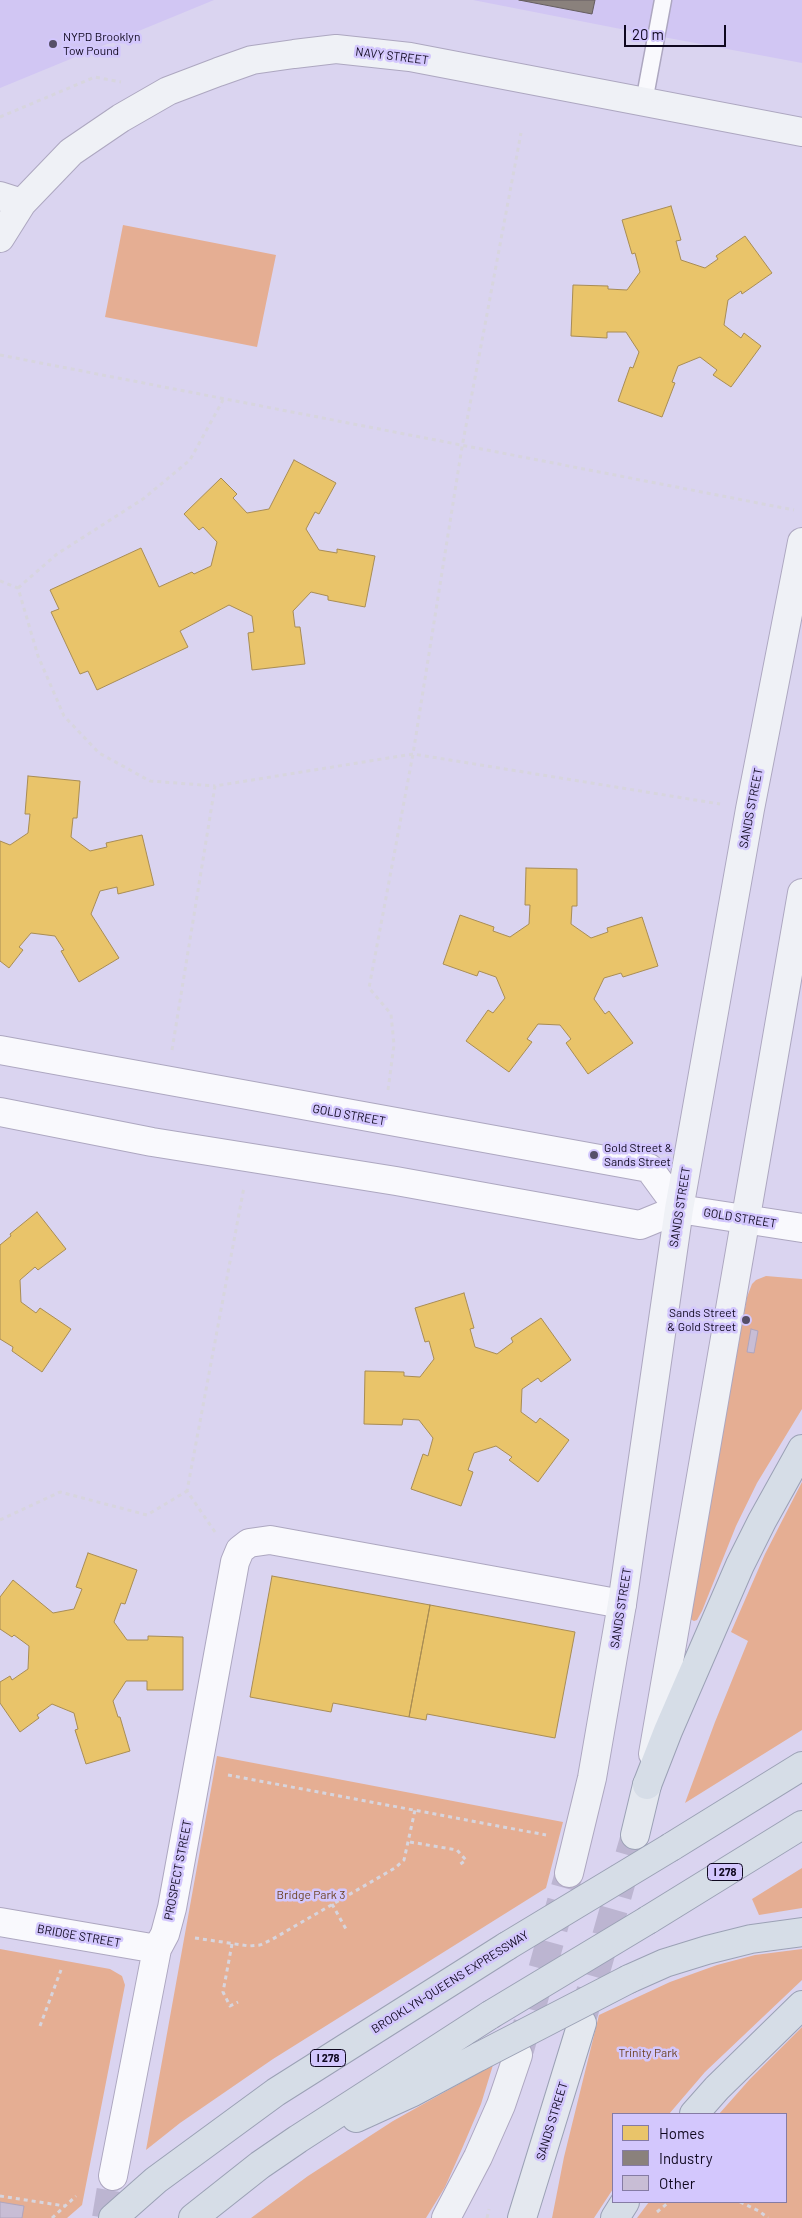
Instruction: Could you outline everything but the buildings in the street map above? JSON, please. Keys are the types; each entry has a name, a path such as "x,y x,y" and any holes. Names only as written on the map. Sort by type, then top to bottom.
{"highway":[{"path":"647,1785 668,1731 740,1565 766,1513 802,1449"},
{"name":"BROOKLYN-QUEENS EXPRESSWAY","path":"113,2218 156,2180 276,2092 507,1946 802,1766"},
{"name":"I 278","path":"193,2218 260,2165 298,2139 490,2015 802,1825"},
{"path":"298,2139 357,2118 413,2092 629,1979 665,1963 707,1950 751,1940 802,1932"},
{"path":"695,2113 717,2088 802,2005"},
{"path":"615,2218 624,2203"}],"main road":[{"name":"NAVY STREET","path":"0,238 11,200 70,152 168,91 252,60 336,49 410,56 802,132"},
{"name":"SANDS STREET","path":"569,1873 592,1778 622,1604 679,1209 750,809 802,542"},
{"path":"635,1835 647,1785 802,893"},
{"name":"SANDS STREET","path":"522,2218 582,2023"},
{"path":"446,2218 478,2158 518,2055"}],"street":[{"name":"GOLD STREET","path":"0,1050 649,1168 679,1209 802,1228"},
{"path":"0,1112 152,1142 396,1181 640,1225 679,1209"},
{"path":"235,1562 240,1550 249,1543 270,1540 622,1604"},
{"name":"PROSPECT STREET","path":"113,2176 157,1949 172,1908 235,1562"},
{"name":"BRIDGE STREET","path":"0,1922 157,1949"}],"lane":[{"path":"644,102 663,0"}],"path":[{"path":"0,117 95,77 168,91"},
{"path":"387,1095 394,1045 391,1014 370,988 413,754 462,447 521,133"},
{"path":"0,355 462,447 802,512"},
{"path":"18,588 57,554 143,499 190,460 224,400"},
{"path":"0,581 18,588"},
{"path":"18,588 38,656 64,716 99,753 150,781 215,786 413,754 750,809"},
{"path":"171,1056 215,786"},
{"path":"235,1562 187,1491 244,1186"},
{"path":"0,1520 60,1492 147,1515 187,1491"},
{"path":"225,1775 548,1835"},
{"path":"195,1938 249,1946 260,1945 395,1868 404,1860 410,1842 415,1810"},
{"path":"410,1842 458,1850 466,1860 459,1865"},
{"path":"332,1904 346,1929"},
{"path":"232,1944 223,1992 230,2006 238,2002"},
{"path":"40,2026 61,1970"},
{"path":"0,2196 65,2206"},
{"path":"52,2218 76,2196"},
{"path":"655,2213 669,2203"},
{"path":"742,2203 759,2211 768,2218"}],"shaded area":[{"name":"NYPD Brooklyn Tow Pound","path":"0,0 214,0 0,88"},
{"path":"473,0 802,0 802,63 631,31"}],"green space":[{"path":"123,225 276,255 257,347 105,317"},
{"path":"766,1276 802,1279 802,1409 757,1483 736,1526 702,1611 697,1620 694,1621 690,1619 690,1613 747,1297 752,1284"},
{"path":"802,1482 802,1730 685,1803 748,1641 731,1632 765,1554"},
{"name":"Bridge Park 3","path":"217,1756 563,1822 546,1888 273,2059 180,2123 146,2150"},
{"path":"802,1868 802,1908 759,1915 752,1899"},
{"path":"0,1949 110,1969 122,1976 125,1985 82,2205 67,2218 0,2218"},
{"name":"Trinity Park","path":"802,1949 802,1980 705,2072 670,2113 612,2113 612,2191 594,2218 552,2218 564,2157 599,2015 670,1982 717,1965 755,1955"},
{"path":"802,2027 802,2218 637,2218 648,2203 787,2203 787,2113 720,2113 750,2079"},
{"path":"493,2065 481,2104 461,2151 445,2187 426,2218 251,2218 308,2176 393,2121"}],"tunnel":[{"path":"583,2017 635,1835"},
{"path":"520,2050 569,1873"},
{"path":"106,2218 113,2176"}],"place":[{"name":"NYPD Brooklyn Tow Pound","path":"53,44"},
{"name":"Gold Street & Sands Street","path":"594,1155"},
{"name":"Sands Street & Gold Street","path":"746,1320"}]}
